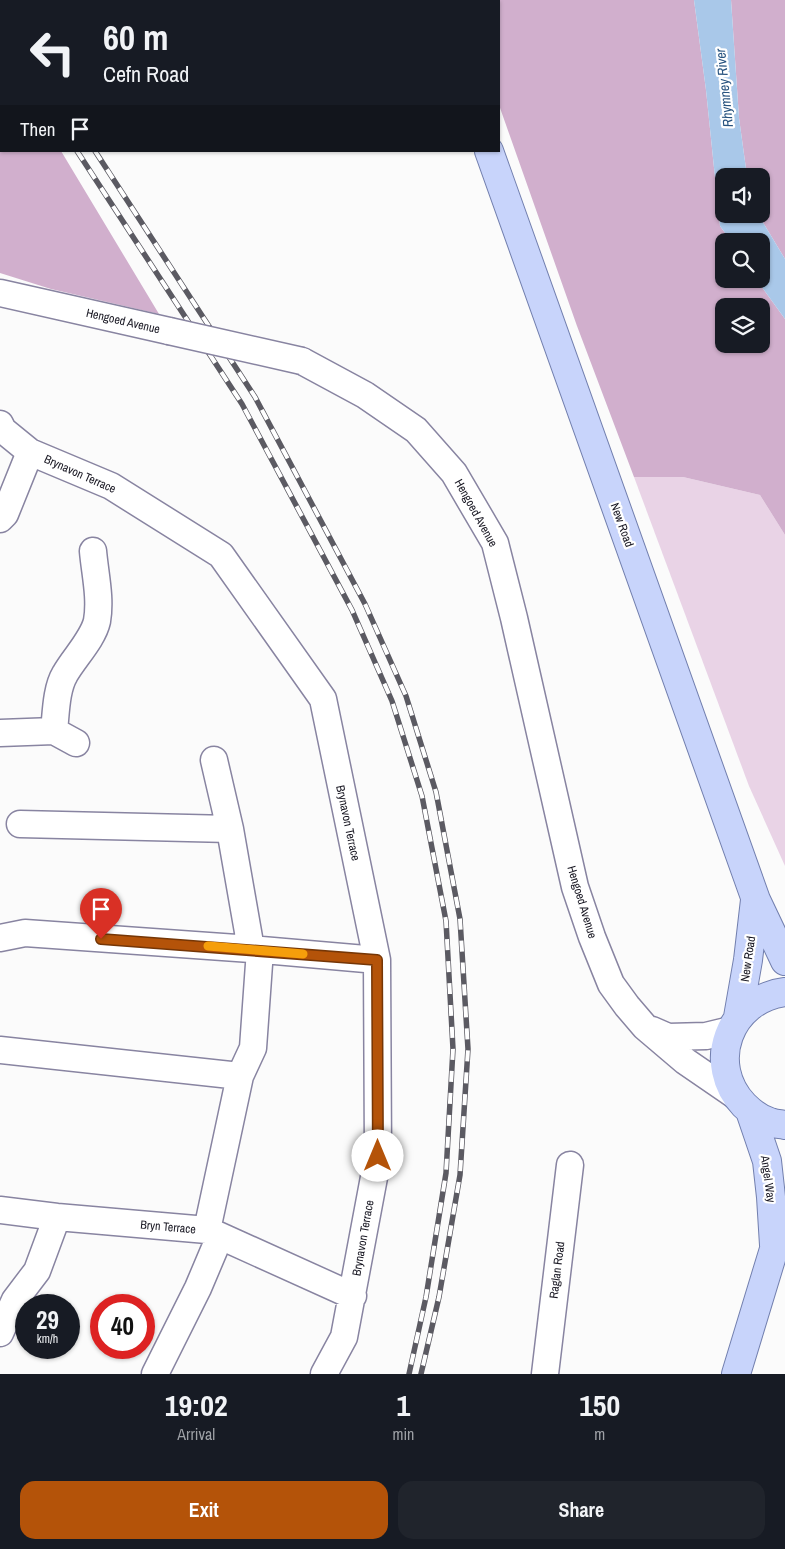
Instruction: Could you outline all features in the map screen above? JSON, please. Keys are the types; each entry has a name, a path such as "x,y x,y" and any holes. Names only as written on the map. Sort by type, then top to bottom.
{"main road":[{"name":"New Road","path":"489,152 756,900 785,961"},
{"name":"New Road","path":"743,1104 727,1077 724,1056 728,1036 735,1024 748,960 756,900"},
{"path":"735,1024 753,1003 772,994 785,992"},
{"path":"743,1104 768,1122 785,1125"},
{"name":"Angel Way","path":"743,1104 767,1162 774,1249"},
{"name":"Angel Way","path":"736,1374 774,1249 785,1221"}],"street":[{"name":"Hengoed Avenue","path":"1,296 302,361 365,395 416,430 454,473 495,543 514,618 575,887 592,937 612,984 627,1006 645,1026 685,1061 743,1104"},
{"name":"Brynavon Terrace","path":"0,424 3,430 30,452 111,486 221,555 322,699 377,960 378,1156 344,1337 324,1374"},
{"path":"0,520 5,514 30,452"},
{"path":"0,733 65,737 59,691 64,675 82,650 96,622 98,595 93,551"},
{"path":"155,1374 198,1288 213,1233 240,1076 253,1048 256,950 214,760"},
{"path":"20,824 230,829"},
{"path":"0,938 26,933 377,960"},
{"name":"Hengoed Avenue","path":"645,1026 668,1037 706,1036 735,1024"},
{"path":"0,1050 240,1076"},
{"name":"Raglan Road","path":"545,1374 570,1165"},
{"name":"Bryn Terrace","path":"0,1210 213,1233 352,1296"},
{"path":"0,1334 15,1300 37,1271 57,1216"}],"shaded area":[{"path":"500,0 694,0 715,177 715,223 720,223 725,233 715,233 715,288 763,288 770,298 715,298 715,353 770,353 770,298 785,319 785,535 760,495 683,477 634,477 577,326 500,108"},
{"path":"731,0 785,0 785,259 763,223 770,223 770,168 746,168 739,118"},
{"path":"0,152 62,152 159,314 51,289 0,273"},
{"path":"634,477 683,477 760,495 785,535 785,866 749,786"}],"water":[{"name":"Rhymney River","path":"694,0 731,0 739,118 746,168 715,168 715,177"},
{"path":"720,223 763,223 769,233 725,233"},
{"path":"770,234 785,259 785,319 763,288 770,288"}],"railway":[{"path":"78,152 242,404 352,610 392,701 422,796 446,921 453,1049 446,1173 426,1297 409,1374"},
{"path":"96,152 255,397 365,604 406,696 436,792 460,919 468,1049 460,1175 439,1297 421,1374"}],"slow traffic":[{"path":"208,946 303,954"}],"route":[{"path":"101,939 377,960 378,1156"}]}
